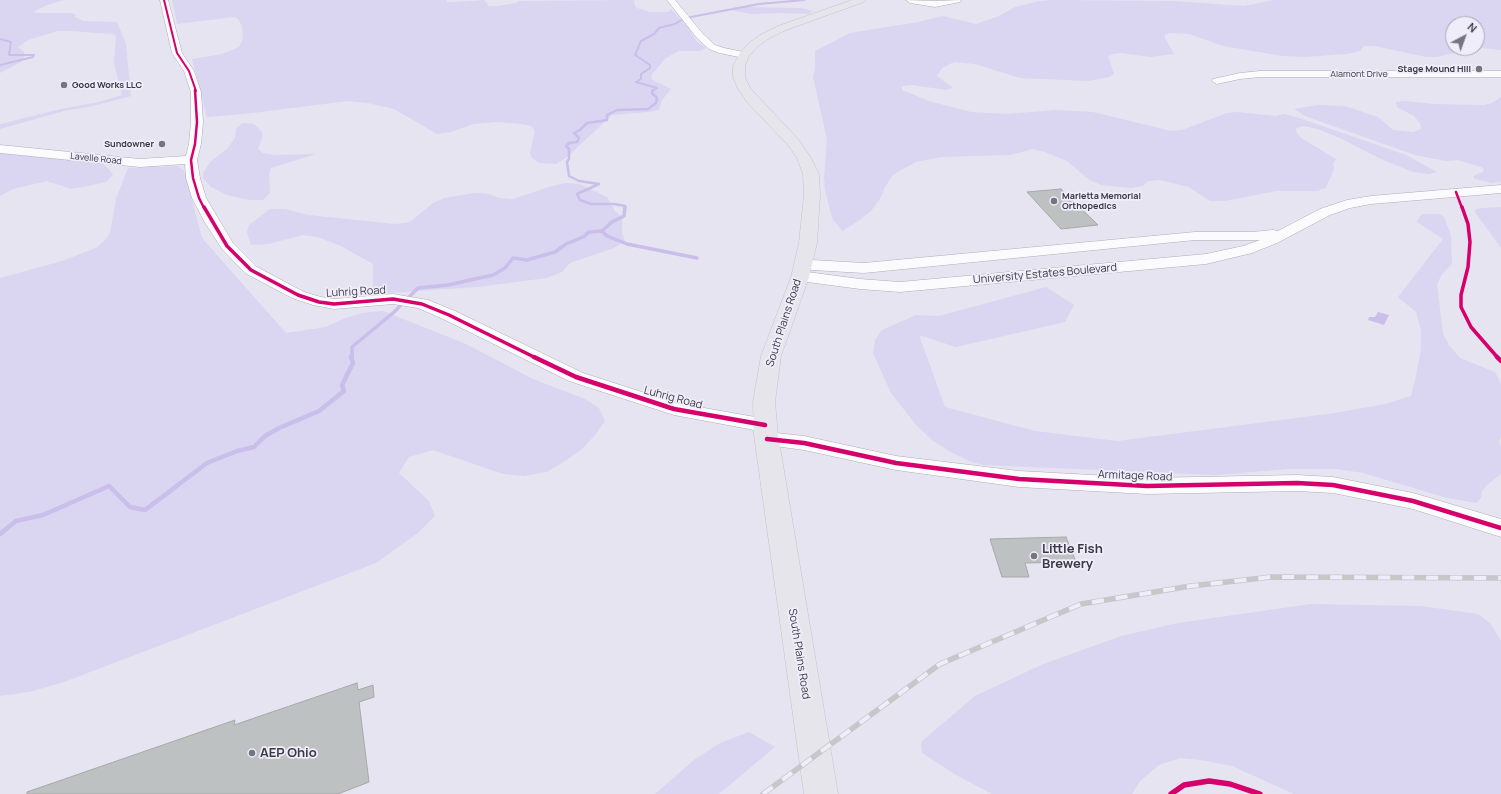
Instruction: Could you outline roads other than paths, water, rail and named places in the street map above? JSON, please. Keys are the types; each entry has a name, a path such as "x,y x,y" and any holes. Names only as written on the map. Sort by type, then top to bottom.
{"main road":[{"path":"744,55 753,45 776,31 861,0"},
{"name":"South Plains Road","path":"744,55 739,66 740,78 744,89 752,100 793,142 804,158 811,174 812,195 810,226 802,270 771,356 764,402 766,432 786,572 821,794"}],"street":[{"name":"Luhrig Road","path":"164,0 177,52 189,71 196,92 197,122 192,160 192,178 199,198 211,221 227,246 251,270 298,295 319,302 334,304 393,299 422,304 449,315 576,377 674,409 766,432"},
{"path":"671,0 700,36 712,47 722,51 744,55"},
{"path":"910,0 935,4 957,0"},
{"name":"Alamont Drive","path":"1217,81 1240,76 1260,74 1501,74"},
{"name":"Lavelle Road","path":"0,149 140,163 171,160 192,160"},
{"name":"University Estates Boulevard","path":"802,270 884,286 914,286 1206,259 1247,250 1325,212 1347,204 1371,200 1501,189"},
{"name":"University Estates Boulevard","path":"802,270 831,267 864,268 1182,237 1212,235 1258,236 1286,232"},
{"name":"Armitage Road","path":"766,432 804,443 896,463 1019,479 1147,486 1297,483 1333,486 1377,493 1413,501 1501,528"}],"waterway":[{"path":"653,90 657,88 636,82 641,79 641,74 650,68 650,65 635,55 641,41 654,34 659,28 675,24 683,19 691,17 759,4 804,0"},
{"path":"0,39 11,42 9,55 34,55 33,57 0,65"},
{"path":"625,207 614,204 591,204 580,200 577,194 599,184 579,181 569,176 567,162 569,159 569,149 566,146 569,143 577,142 579,138 574,133 580,130 587,123 607,120 607,115 617,110 648,109 656,103 657,98 652,93 653,90"},
{"path":"602,231 612,222 624,216 625,207"},
{"path":"352,358 352,347 393,313 418,288 448,285 493,275 505,268 513,258 527,260 555,252 566,244 583,237 589,232 602,231"},
{"path":"602,231 607,236 627,244 697,258"},
{"path":"0,534 16,521 43,515 109,486 130,507 145,510 207,463 237,451 254,447 265,436 279,428 319,411 344,391 342,385 353,363 351,357"}],"railway":[{"path":"763,794 940,664 1081,604 1191,586 1271,577 1501,578"}],"place":[{"name":"Stage Mound Hill","path":"1479,69"},
{"name":"Good Works LLC","path":"64,85"},
{"name":"Sundowner","path":"162,144"},
{"name":"Marietta Memorial Orthopedics","path":"1054,201"},
{"name":"Little Fish Brewery","path":"1034,556"},
{"name":"AEP Ohio","path":"252,753"}]}
